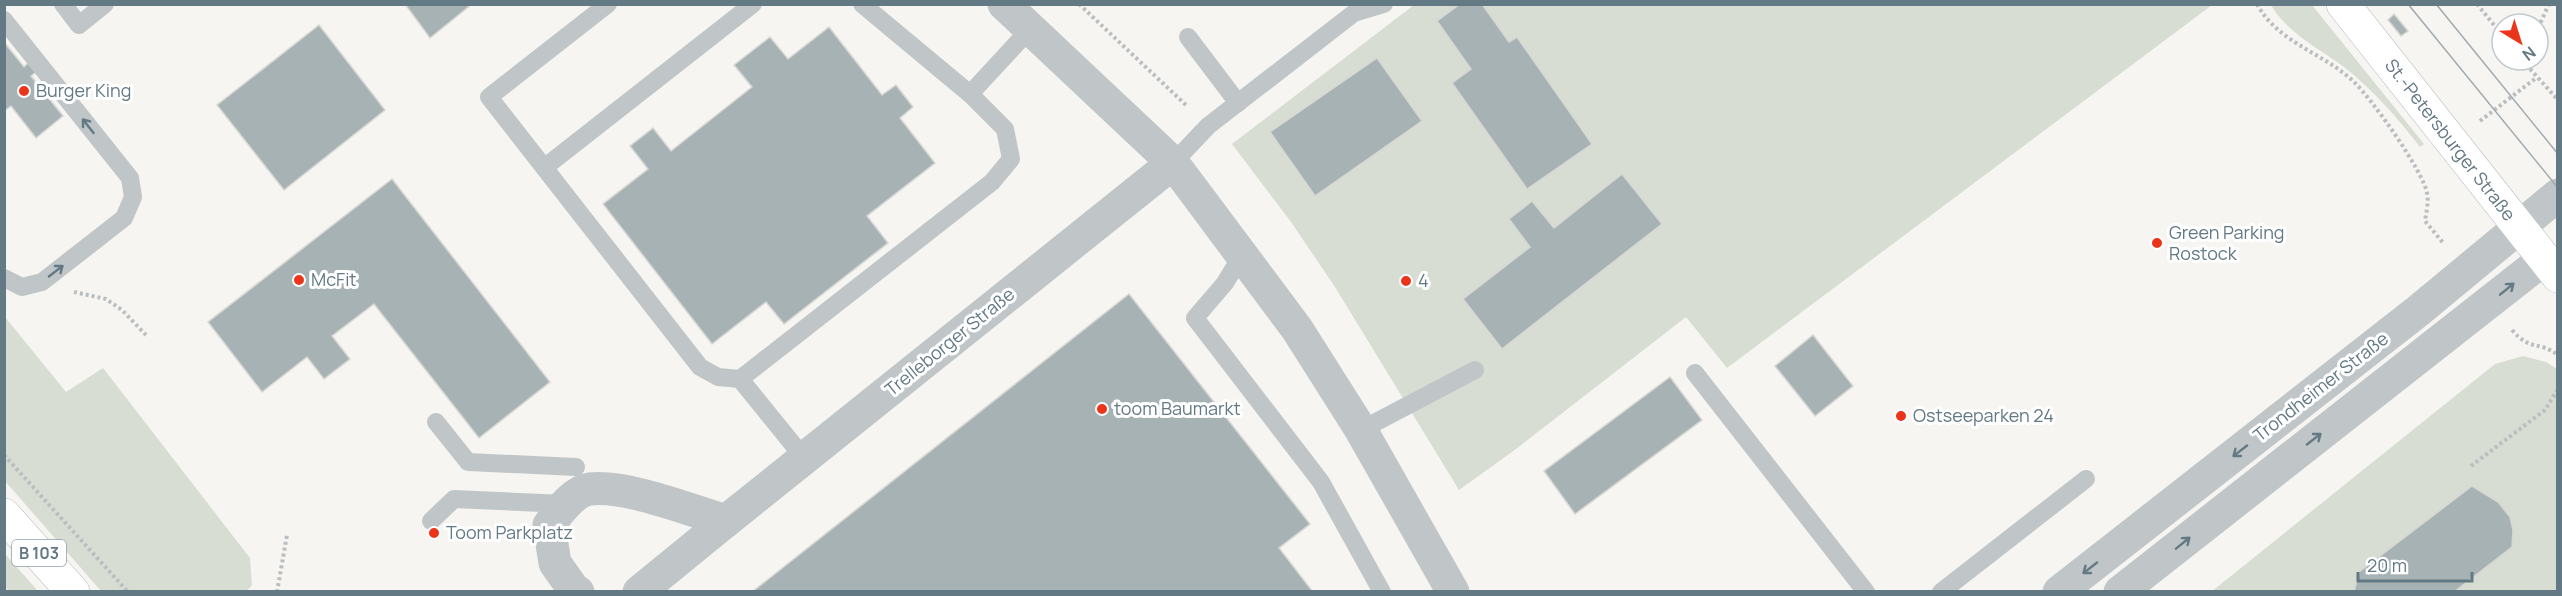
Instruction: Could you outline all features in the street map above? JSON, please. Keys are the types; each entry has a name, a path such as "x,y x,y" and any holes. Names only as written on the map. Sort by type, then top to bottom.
{"main road":[{"name":"St.-Petersburger Straße","path":"2343,4 2551,268"},
{"name":"B 103","path":"4,515 73,591"}],"street":[{"path":"1004,4 1173,163 1297,329 1361,430 1453,591"},
{"name":"Trelleborger Straße","path":"639,591 1173,163"},
{"name":"Trondheimer Straße","path":"2059,591 2418,311 2558,195"},
{"name":"Trondheimer Straße","path":"2120,544 2132,583 2551,268"},
{"path":"578,591 574,590 555,563 549,525 565,504 589,489 624,492 726,521"}],"lane":[{"path":"63,4 79,25 105,4"},
{"path":"608,4 489,97 700,367 718,377 740,379 992,182 1011,159 1005,129 970,94 862,4"},
{"path":"545,167 753,4"},
{"path":"1173,163 1208,126 1353,13 1384,4"},
{"path":"4,20 130,178 133,197 124,218 42,282 22,287 4,278"},
{"path":"970,94 1030,29"},
{"path":"1188,37 1238,103"},
{"path":"1242,255 1225,283 1195,318 1321,482 1382,591"},
{"path":"1361,430 1475,370"},
{"path":"1695,373 1866,591"},
{"path":"740,379 804,458"},
{"path":"436,422 468,462 576,467"},
{"path":"1941,591 2086,479"},
{"path":"431,521 454,499 565,504"}],"path":[{"path":"1079,4 1208,126"},
{"path":"2257,4 2263,15 2280,33 2354,82 2419,169 2428,195 2425,221"},
{"path":"2477,4 2490,20"},
{"path":"2532,72 2558,100"},
{"path":"2474,127 2536,78"},
{"path":"67,289 106,299 122,310 146,335"},
{"path":"2524,344 2551,350 2558,355"},
{"path":"2471,466 2545,410 2558,388"},
{"path":"4,455 128,591"},
{"path":"277,591 287,536"}],"shaded area":[{"path":"1414,5 2212,5 1727,368 1686,317 1516,449 1459,490 1335,287 1291,222 1232,144"},
{"path":"2271,5 2312,5 2424,144 2420,147 2365,85 2295,32"},
{"path":"5,317 66,392 103,368 250,558 252,585 247,591 101,591 5,481"},
{"path":"2523,356 2546,362 2557,369 2557,591 2211,592 2495,364"},
{"path":"5,554 38,591 9,591 5,587"}],"building":[{"path":"405,4 472,4 430,38"},
{"path":"1460,4 1482,4 1509,42 1517,37 1592,144 1527,189 1452,83 1471,69 1437,21"},
{"path":"2394,14 2408,31 2401,36 2388,20"},
{"path":"319,25 385,110 284,190 217,105"},
{"path":"829,27 882,95 896,85 913,107 900,118 935,163 867,216 888,243 784,324 766,302 712,344 603,204 648,169 630,146 653,128 671,151 752,87 734,65 770,37 788,59"},
{"name":"Burger King","path":"4,42 24,67 28,63 36,72 31,76 63,116 36,138 11,106 4,111"},
{"path":"1377,58 1422,121 1315,196 1270,132"},
{"path":"1622,174 1662,224 1502,349 1463,299 1530,247 1509,219 1532,201 1554,228"},
{"path":"392,179 550,382 479,438 374,304 332,336 350,359 324,379 307,357 262,392 208,322"},
{"name":"toom Baumarkt","path":"1129,294 1310,524 1279,548 1313,592 752,592"},
{"path":"1813,335 1853,386 1815,416 1775,366"},
{"path":"1670,377 1702,420 1575,514 1544,471"},
{"path":"2472,486 2498,502 2510,517 2513,530 2512,547 2454,592 2354,592 2359,572"}],"tram line":[{"path":"2408,4 2558,188"},
{"path":"2436,4 2558,154"}],"place":[{"name":"Burger King","path":"24,91"},
{"name":"Green Parking Rostock","path":"2157,243"},
{"name":"McFit","path":"299,280"},
{"name":"4","path":"1406,281"},
{"name":"toom Baumarkt","path":"1102,409"},
{"name":"Ostseeparken 24","path":"1901,416"},
{"name":"Toom Parkplatz","path":"434,533"}]}
